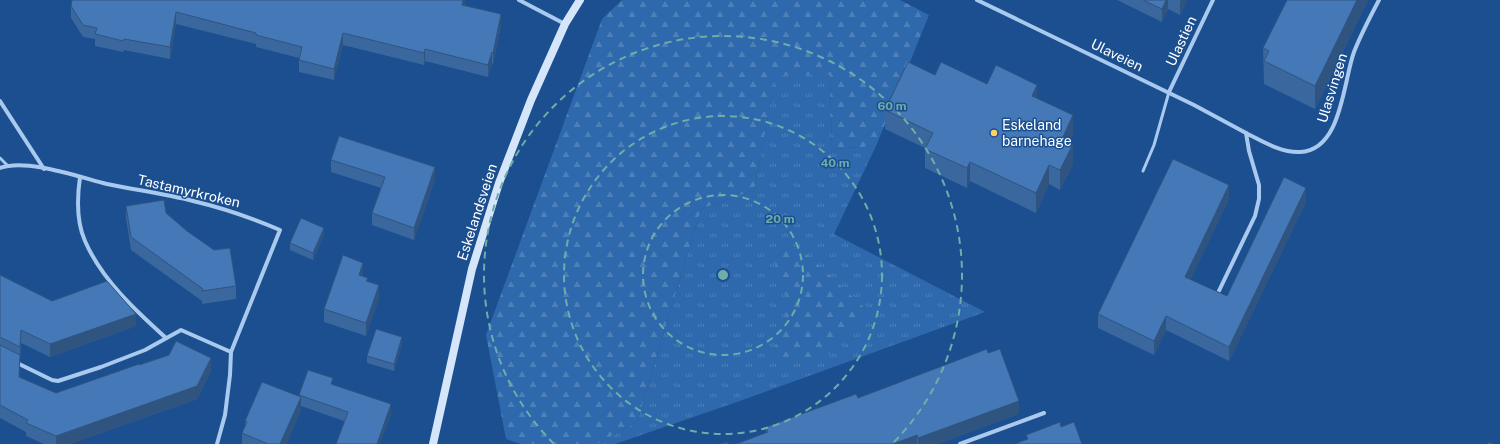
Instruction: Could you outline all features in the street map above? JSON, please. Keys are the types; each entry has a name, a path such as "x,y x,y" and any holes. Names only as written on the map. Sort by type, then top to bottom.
{"main road":[{"name":"Eskelandsveien","path":"433,444 472,269 499,183 531,100 566,24 580,0"}],"street":[{"path":"519,0 566,24"},
{"name":"Ulaveien","path":"977,0 1169,92 1246,133"},
{"name":"Ulastien","path":"1169,92 1213,0"},
{"name":"Ulasvingen","path":"1246,133 1289,151 1301,152 1313,149 1323,143 1330,134 1338,113 1354,53 1379,0"},
{"path":"0,101 44,168"},
{"path":"1216,298 1255,216 1259,199 1259,185 1249,150 1246,133"},
{"name":"Tastamyrkroken","path":"0,168 7,165 44,168 137,190 194,201 243,215 280,230 231,352 230,376 225,415 217,444"},
{"path":"80,177 77,193 78,210 84,240 94,258 111,282 138,313 166,338"},
{"path":"12,360 52,380 58,381 145,350 181,330 231,352"},
{"path":"960,444 1044,413"}],"lane":[{"path":"1143,171 1154,145 1169,92"},
{"path":"0,158 7,165"}],"green space":[{"path":"622,0 900,0 929,15 876,146 832,149 830,75 776,75 754,190 701,209 637,422 597,444 521,444 506,439 486,335 602,19"},
{"path":"776,74 830,75 832,149 876,146 834,234 985,312 737,402 615,444 597,444 637,422 701,209 754,190"},
{"path":"799,247 868,311 824,359 773,356 789,303 771,252"}],"building":[{"path":"72,0 463,0 462,5 501,14 493,53 492,52 488,65 425,49 424,53 343,33 334,69 299,60 302,47 176,12 170,47 124,39 123,41 95,34 97,28 83,25 71,6"},
{"path":"1143,0 1166,0 1162,9"},
{"path":"1287,0 1357,0 1315,86 1264,61 1269,51 1263,48"},
{"path":"908,62 935,75 941,62 987,84 996,65 1037,85 1032,96 1073,115 1062,139 1073,144 1060,170 1049,165 1036,193 970,162 967,168 925,149 933,133 885,110"},
{"path":"339,136 435,167 414,228 372,213 385,177 331,160"},
{"path":"1173,159 1229,185 1185,277 1227,296 1284,177 1306,188 1229,347 1166,316 1154,341 1098,314"},
{"path":"164,200 166,213 187,231 214,250 230,248 236,286 202,291 203,289 131,237 126,206"},
{"path":"301,218 324,228 313,253 290,243"},
{"path":"343,255 363,263 359,275 368,278 366,281 379,285 366,323 324,309"},
{"path":"0,275 52,301 107,281 136,314 50,344 21,330 20,347 0,338"},
{"path":"376,329 402,337 394,364 367,356"},
{"path":"176,341 211,358 197,386 56,436 26,423 28,420 0,405 0,345 20,355 19,377 56,393 169,355"},
{"path":"987,349 988,353 1000,349 1019,401 918,438 917,435 893,444 736,444 768,432 766,427 856,394 858,398"},
{"path":"308,370 333,378 331,384 391,404 377,444 336,444 348,412 299,395"},
{"path":"262,382 301,397 280,444 268,444 242,433 247,422 245,421"},
{"path":"1060,422 1061,427 1074,422 1082,444 1017,444 1028,439 1026,435"}],"place":[{"name":"Eskeland barnehage","path":"994,133"}]}
